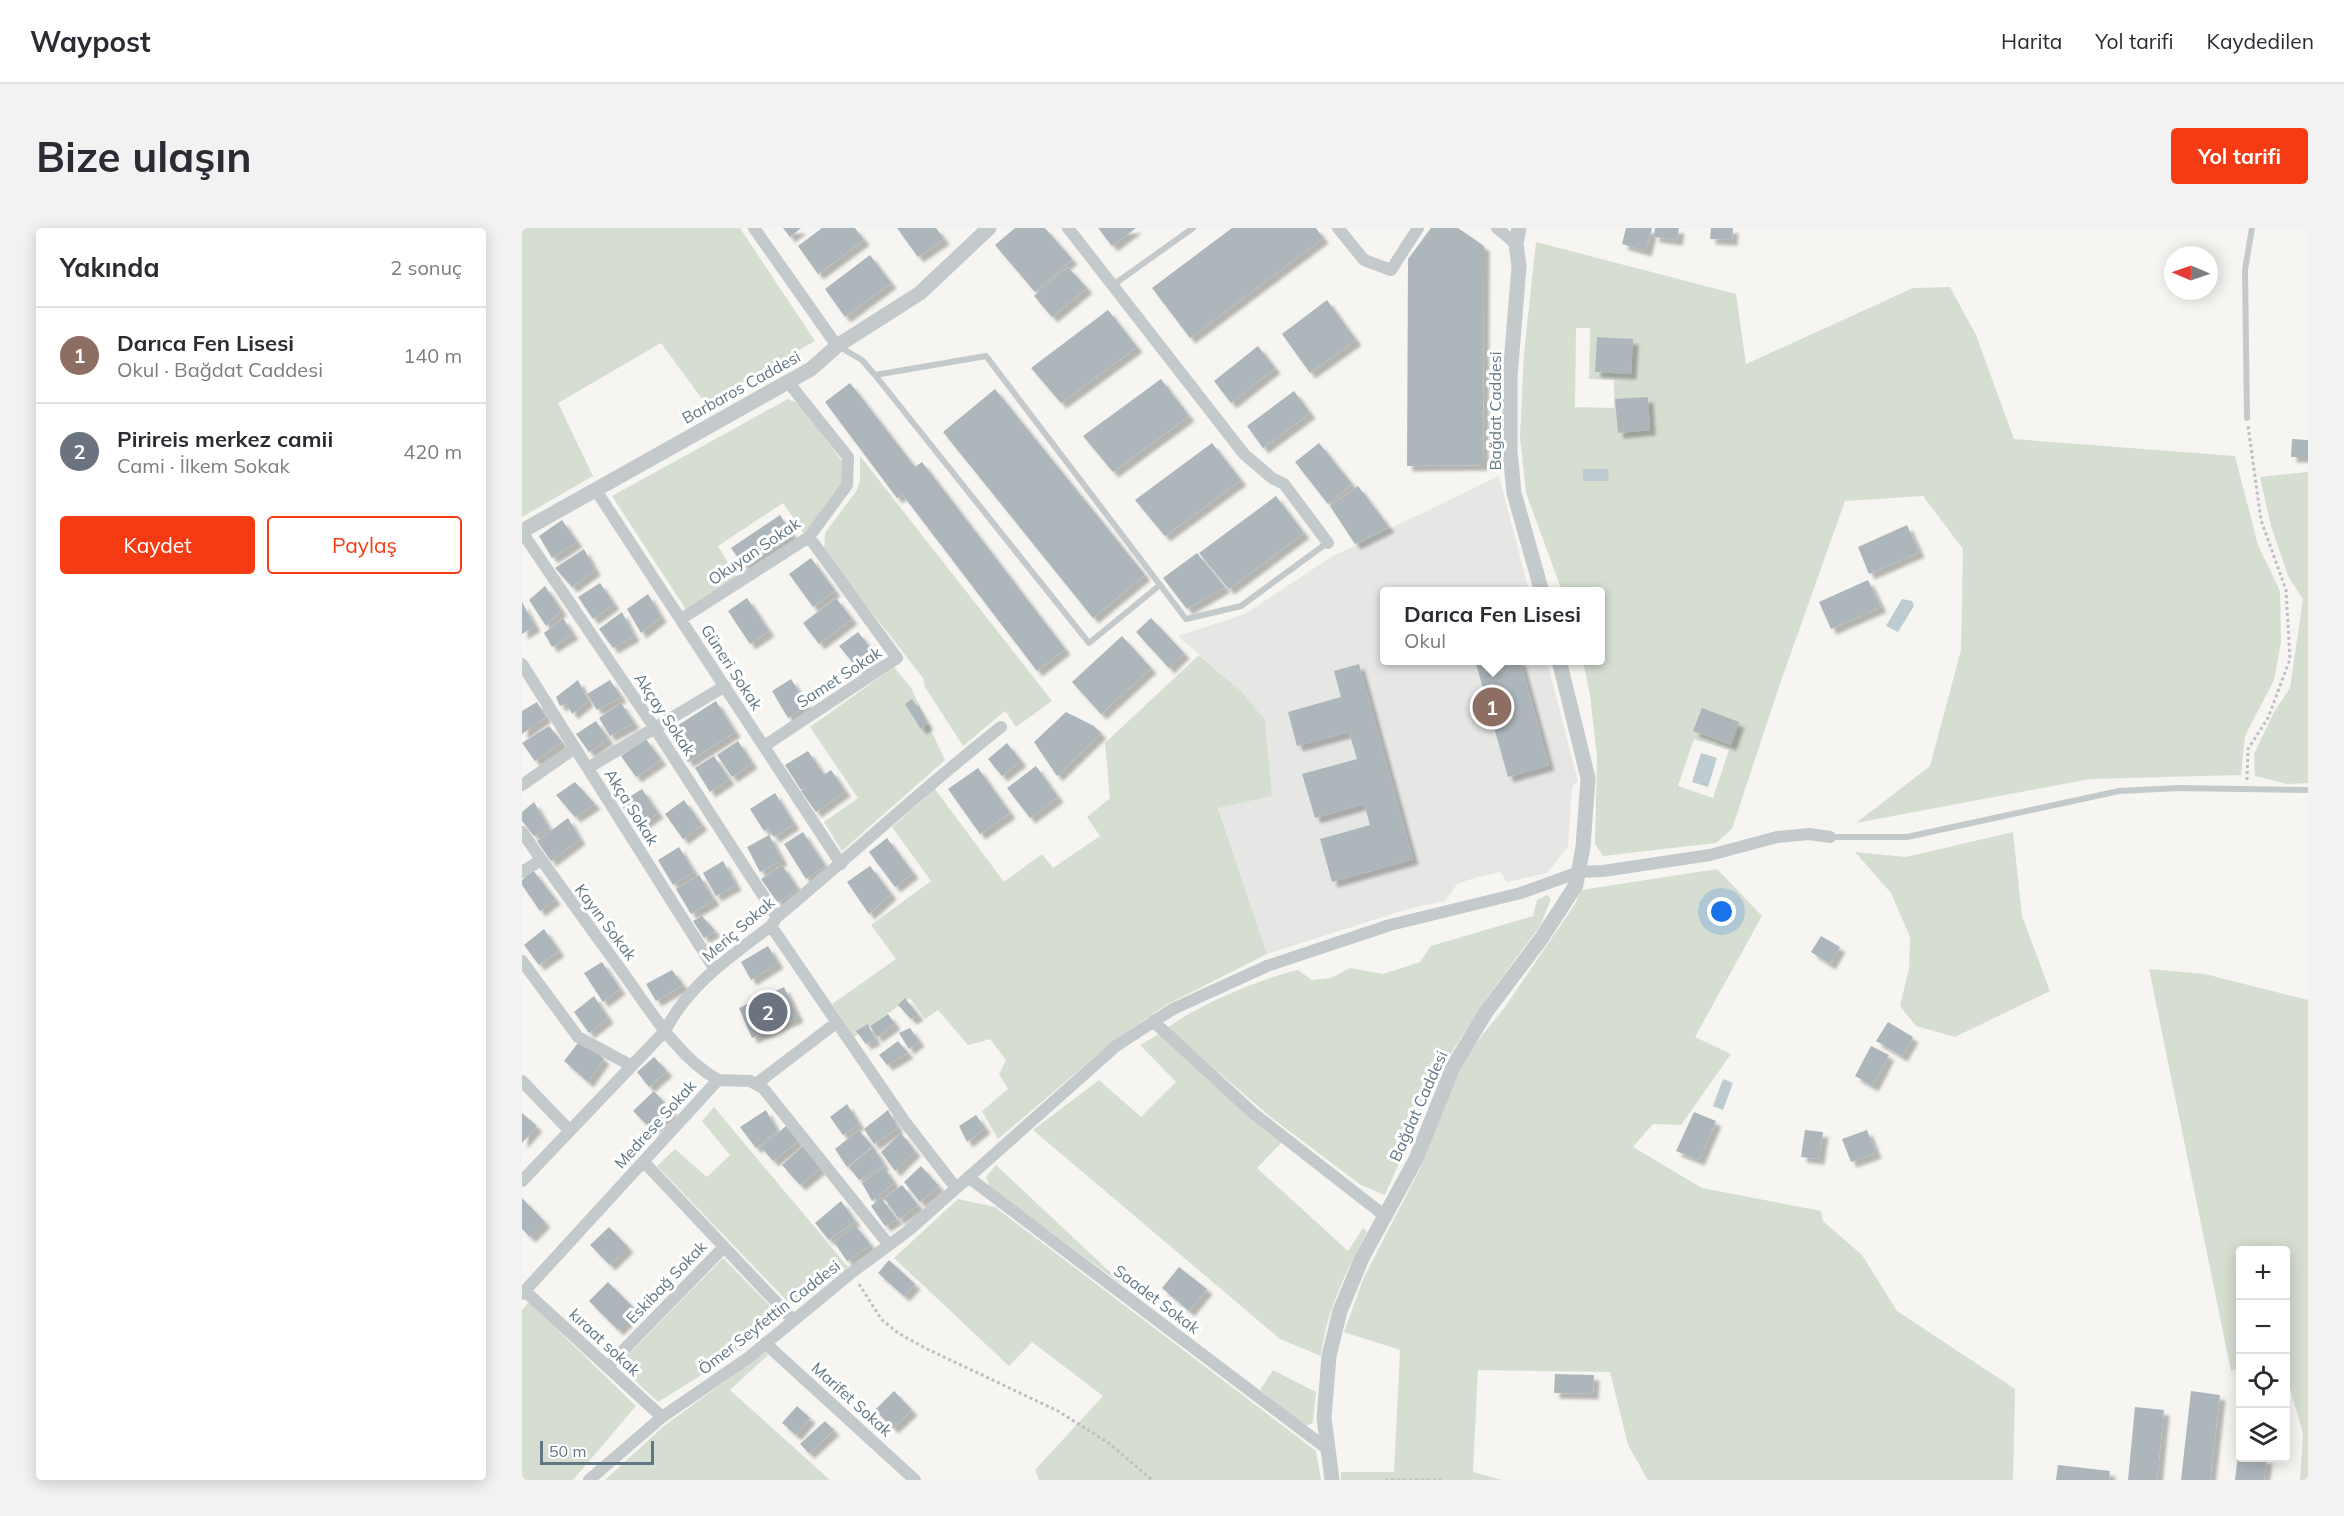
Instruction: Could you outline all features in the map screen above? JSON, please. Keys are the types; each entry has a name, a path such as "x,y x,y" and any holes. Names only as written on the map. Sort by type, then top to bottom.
{"street":[{"path":"754,228 837,346"},
{"name":"Barbaros Caddesi","path":"522,532 811,369 837,346 920,293 989,228"},
{"path":"1068,228 1244,454 1272,478 1284,484 1328,543"},
{"path":"1338,228 1364,260 1391,270 1418,228"},
{"path":"1497,228 1516,244"},
{"name":"Bağdat Caddesi","path":"1519,228 1516,244 1519,266 1510,377 1510,451 1514,493 1541,587"},
{"name":"Okuyan Sokak","path":"681,619 809,537 847,485 848,457 788,382"},
{"name":"Güneri Sokak","path":"596,489 841,864"},
{"name":"Akçay Sokak","path":"522,532 654,727 774,921"},
{"name":"Samet Sokak","path":"764,746 897,658 809,537"},
{"name":"Akça Sokak","path":"522,664 714,968"},
{"name":"Bağdat Caddesi","path":"1332,1480 1326,1448 1324,1418 1329,1356 1340,1311 1362,1258 1416,1159 1453,1067 1486,1012 1541,939 1576,885 1588,778 1560,665"},
{"path":"588,768 725,686"},
{"name":"Meriç Sokak","path":"522,1182 665,1031 677,1008 714,968 774,921 961,758 1001,727"},
{"path":"522,785 575,748"},
{"name":"Kayın Sokak","path":"522,832 665,1031 706,1073 718,1080"},
{"name":"Ömer Seyfettin Caddesi","path":"589,1480 662,1417 748,1358 851,1273 889,1245 1116,1046 1153,1021 1201,995 1267,966 1390,925 1521,892 1579,872 1603,872 1710,855 1777,837 1809,834 1830,837"},
{"path":"522,872 541,860"},
{"path":"774,921 836,1023 905,1122 956,1188"},
{"path":"522,961 578,1037 632,1066"},
{"path":"1153,1021 1253,1113 1384,1216"},
{"path":"836,1023 756,1084 763,1088 889,1245"},
{"name":"Medrese Sokak","path":"524,1293 718,1080 750,1081 756,1084"},
{"path":"522,1082 570,1131"},
{"path":"644,1162 794,1320"},
{"name":"Saadet Sokak","path":"968,1177 1326,1448"},
{"name":"Eskibağ Sokak","path":"607,1367 724,1247"},
{"name":"kıraat sokak","path":"524,1293 662,1417"},
{"name":"Marifet Sokak","path":"765,1343 915,1480"}],"lane":[{"path":"1113,285 1192,228"},
{"path":"2247,418 2245,270 2252,228"},
{"path":"837,346 862,360 875,375 1089,643 1160,585"},
{"path":"875,375 986,356 1186,619 1240,606 1328,543"},
{"path":"1830,837 1907,837 2120,791 2179,788 2308,790"}],"path":[{"path":"2246,790 2248,749 2268,718 2290,659 2286,591 2261,520 2247,418"},
{"path":"851,1273 881,1319 898,1333 1058,1411 1110,1444 1152,1480"},
{"path":"1385,1480 1441,1480"}],"shaded area":[{"path":"522,228 740,228 815,341 705,403 661,343 558,403 593,476 522,517"},
{"path":"1536,242 1736,294 1746,364 1913,288 1950,287 1976,335 2014,439 2235,456 2258,545 2280,591 2281,642 2274,680 2245,736 2241,775 2090,779 1856,823 1930,766 1961,650 1963,549 1923,496 1845,501 1781,681 1732,829 1716,843 1603,856 1595,844 1597,757 1590,695 1584,665 1605,665 1605,587 1561,587 1526,493 1520,437 1524,353","holes":["1576,328 1590,328 1589,379 1614,380 1614,408 1575,407","1694,739 1729,750 1713,798 1678,786"]},
{"path":"788,399 800,404 842,461 843,480 804,534 783,503 718,546 737,578 687,611 612,496"},
{"path":"860,456 1052,701 1016,727 1005,711 963,746 925,687 923,678 824,551 825,533 857,490 860,481"},
{"path":"1583,469 1608,469 1609,481 1583,481"},
{"path":"2308,472 2308,783 2287,784 2255,776 2254,754 2274,712 2290,688 2303,599 2288,576 2271,526 2260,477"},
{"path":"1499,476 1528,587 1380,587 1380,665 1548,665 1578,781 1572,787 1568,847 1547,873 1507,882 1500,872 1474,878 1457,884 1445,901 1408,909 1267,954 1218,807 1241,691 1178,636 1245,614 1331,557"},
{"path":"1902,599 1912,601 1914,606 1898,632 1886,626"},
{"path":"1199,655 1241,691 1265,720 1272,796 1218,808 1267,954 1166,1005 1112,1042 998,1139 982,1111 1008,1089 999,1074 1006,1060 990,1039 968,1045 938,1010 925,1019 910,998 854,1037 832,1004 896,959 871,925 931,881 892,827 935,789 1004,882 1042,854 1053,868 1100,836 1087,817 1110,798 1105,743"},
{"path":"894,667 911,688 945,760 842,851 824,822 858,798 810,727"},
{"path":"1701,753 1717,758 1708,787 1692,782"},
{"path":"2013,832 2022,916 2050,991 1955,1037 1916,1026 1900,1006 1909,969 1910,937 1891,893 1855,852 1906,857"},
{"path":"1717,869 1762,916 1695,1037 1731,1054 1681,1125 1653,1124 1633,1147 1702,1188 1821,1211 1823,1221 1862,1255 1897,1311 2015,1389 2013,1480 1648,1480 1628,1445 1610,1372 1478,1370 1473,1472 1502,1480 1341,1480 1341,1472 1394,1472 1400,1350 1344,1332 1364,1277 1421,1167 1449,1091 1468,1053 1505,1007 1575,904 1581,890"},
{"path":"1547,895 1551,899 1540,926 1486,999 1439,1072 1385,1195 1361,1185 1273,1119 1167,1028 1195,1010 1230,994 1298,970 1312,980 1331,978 1350,968 1383,974 1420,962 1431,946 1533,916 1537,900"},
{"path":"2149,969 2205,974 2308,1000 2308,1480 2300,1480 2303,1434 2290,1388 2290,1246 2236,1246 2236,1369 2231,1371"},
{"path":"1159,1034 1283,1141 1257,1168 1348,1251 1363,1228 1367,1232 1332,1308 1321,1356 1280,1339 1033,1130 1099,1080 1141,1117 1176,1082 1140,1045"},
{"path":"1723,1079 1733,1083 1723,1110 1713,1106"},
{"path":"714,1107 848,1267 797,1306 789,1303 657,1166 675,1149 707,1177 730,1155 702,1121"},
{"path":"996,1165 1128,1289 990,1187 986,1177"},
{"path":"958,1199 995,1207 1316,1451 1321,1480 1039,1480 1035,1470 1103,1396 1032,1342 1009,1366 894,1258"},
{"path":"723,1258 780,1316 737,1351 658,1402 618,1365"},
{"path":"529,1302 636,1406 573,1480 522,1480 522,1310"},
{"path":"765,1352 768,1355 730,1390 830,1480 605,1480 664,1426"},
{"path":"1273,1370 1316,1392 1313,1423 1305,1426 1260,1390"}],"building":[{"path":"783,228 801,228 790,237"},
{"path":"822,228 855,228 864,240 818,274 798,246"},
{"path":"897,228 936,228 944,239 918,257"},
{"path":"1015,228 1045,228 1072,259 1035,292 995,245"},
{"path":"1098,228 1136,228 1112,246"},
{"path":"1232,228 1316,228 1323,238 1190,338 1152,288"},
{"path":"1431,228 1458,228 1484,246 1483,465 1407,466 1408,259"},
{"path":"1626,228 1652,228 1646,251 1622,244"},
{"path":"1655,228 1679,228 1677,240 1654,237"},
{"path":"1711,228 1733,228 1732,240 1710,239"},
{"path":"870,255 891,283 845,317 825,289"},
{"path":"1068,267 1087,288 1052,317 1034,296"},
{"path":"1327,300 1356,340 1310,373 1282,334"},
{"path":"1108,310 1137,347 1061,403 1031,368"},
{"path":"1597,337 1633,339 1631,374 1595,372"},
{"path":"1258,346 1275,368 1231,403 1214,381"},
{"path":"1161,379 1189,416 1113,472 1083,436"},
{"path":"850,383 915,467 922,462 1065,649 1037,671 902,494 897,498 825,402"},
{"path":"995,389 1145,575 1093,618 943,432"},
{"path":"1294,391 1310,413 1263,448 1247,426"},
{"path":"1648,397 1650,430 1618,433 1615,399"},
{"path":"2292,439 2308,440 2308,457 2291,457"},
{"path":"1212,443 1241,480 1165,536 1135,500"},
{"path":"1319,443 1352,484 1328,504 1295,462"},
{"path":"1358,486 1389,527 1355,544 1330,506"},
{"path":"1276,496 1304,533 1229,589 1199,553"},
{"path":"780,515 792,534 744,567 731,548"},
{"path":"562,520 577,542 552,558 539,536"},
{"path":"1907,525 1919,552 1869,574 1858,547"},
{"path":"584,549 595,570 572,587 555,568"},
{"path":"1197,553 1225,587 1187,609 1163,578"},
{"path":"811,558 835,591 813,607 789,574"},
{"path":"1868,580 1881,607 1831,629 1819,602"},
{"path":"600,583 614,604 593,619 578,597"},
{"path":"545,586 561,610 546,626 529,600"},
{"path":"648,594 661,617 641,633 627,609"},
{"path":"747,598 769,631 750,644 728,611"},
{"path":"836,598 852,619 819,644 803,623"},
{"path":"522,602 535,626 522,634"},
{"path":"622,612 634,636 613,648 599,629"},
{"path":"563,618 573,634 552,647 544,633"},
{"path":"1151,618 1184,653 1169,668 1136,632"},
{"path":"858,632 876,655 858,669 839,646"},
{"path":"1122,636 1151,668 1101,714 1072,682"},
{"path":"1359,664 1413,859 1332,882 1320,839 1370,825 1364,804 1315,818 1302,774 1357,759 1349,732 1297,746 1288,712 1341,697 1334,671"},
{"path":"1476,665 1521,665 1549,765 1508,777"},
{"path":"791,679 807,705 788,718 772,691"},
{"path":"578,680 588,701 572,714 567,703 560,706 556,697"},
{"path":"610,680 621,697 597,710 587,694"},
{"path":"912,699 928,724 921,729 905,704"},
{"path":"716,701 735,732 688,762 669,731"},
{"path":"537,702 546,717 522,734 522,711"},
{"path":"621,703 634,723 610,736 599,718"},
{"path":"1702,708 1739,722 1731,745 1693,731"},
{"path":"1066,712 1094,726 1101,733 1057,776 1034,742"},
{"path":"596,721 608,739 589,752 576,734"},
{"path":"549,726 562,742 535,761 522,743"},
{"path":"646,739 661,760 636,777 621,756"},
{"path":"738,741 752,763 732,777 717,755"},
{"path":"1007,743 1021,761 1002,776 988,759"},
{"path":"808,751 824,775 831,770 845,791 816,812 801,791 807,787 801,790 785,765"},
{"path":"714,756 729,779 710,792 695,768"},
{"path":"1036,766 1058,797 1030,818 1007,788"},
{"path":"978,768 1010,813 980,834 948,789"},
{"path":"575,782 595,804 575,817 556,795"},
{"path":"642,789 658,813 636,828 620,803"},
{"path":"775,793 794,824 774,837 768,828 764,831 750,809"},
{"path":"684,800 702,825 683,839 665,814"},
{"path":"534,802 549,828 534,836 522,821 522,812"},
{"path":"568,818 580,839 551,861 537,841"},
{"path":"803,832 825,866 806,879 784,844"},
{"path":"769,835 782,860 760,872 747,847"},
{"path":"887,838 913,873 895,887 869,852"},
{"path":"679,847 694,872 673,885 658,860"},
{"path":"723,861 736,885 716,896 703,873"},
{"path":"782,865 798,889 778,903 761,879"},
{"path":"870,866 891,894 869,914 847,882"},
{"path":"533,870 555,899 540,911 522,885 522,880"},
{"path":"699,875 714,900 691,914 676,889"},
{"path":"702,916 715,931 704,938 693,921"},
{"path":"544,929 559,951 539,965 524,945"},
{"path":"1821,936 1840,947 1830,964 1811,952"},
{"path":"768,946 778,963 751,980 741,962"},
{"path":"602,962 620,989 603,1002 584,973"},
{"path":"672,970 683,985 656,1001 646,984"},
{"path":"784,987 798,1017 752,1038 739,1008"},
{"path":"594,996 608,1018 589,1033 574,1012"},
{"path":"905,998 918,1015 911,1019 898,1005"},
{"path":"888,1014 895,1024 877,1037 870,1026"},
{"path":"1888,1022 1913,1037 1902,1056 1876,1041"},
{"path":"868,1024 875,1040 866,1044 856,1031"},
{"path":"910,1028 919,1041 909,1049 899,1033"},
{"path":"581,1039 604,1059 588,1082 564,1061"},
{"path":"898,1041 908,1053 887,1065 879,1055"},
{"path":"1871,1046 1889,1055 1873,1086 1855,1076"},
{"path":"654,1057 667,1071 649,1087 637,1072"},
{"path":"654,1091 672,1111 652,1130 633,1111"},
{"path":"847,1104 859,1124 843,1135 830,1117"},
{"path":"766,1110 777,1131 756,1148 740,1127"},
{"path":"888,1110 898,1128 874,1144 864,1129"},
{"path":"1694,1112 1716,1121 1699,1160 1676,1151"},
{"path":"522,1113 537,1126 522,1143"},
{"path":"976,1115 985,1128 967,1142 959,1126"},
{"path":"786,1126 798,1141 773,1161 761,1147"},
{"path":"859,1130 872,1146 847,1167 835,1149"},
{"path":"1805,1130 1823,1132 1819,1159 1801,1157"},
{"path":"1867,1130 1876,1153 1851,1162 1842,1139"},
{"path":"901,1133 915,1151 895,1171 881,1152"},
{"path":"805,1144 823,1166 800,1185 782,1165"},
{"path":"873,1147 884,1165 859,1180 849,1167"},
{"path":"921,1166 939,1186 920,1202 904,1182"},
{"path":"884,1167 894,1183 872,1201 862,1183"},
{"path":"902,1185 918,1205 899,1219 884,1198"},
{"path":"522,1198 545,1222 530,1237 522,1229"},
{"path":"881,1198 897,1219 885,1226 871,1206"},
{"path":"841,1201 855,1221 829,1240 815,1223"},
{"path":"855,1225 871,1245 847,1261 834,1242"},
{"path":"609,1227 628,1247 610,1265 590,1245"},
{"path":"889,1260 915,1284 904,1296 878,1273"},
{"path":"1179,1267 1207,1289 1189,1311 1162,1288"},
{"path":"608,1282 637,1311 618,1330 589,1301"},
{"path":"1555,1374 1594,1375 1593,1394 1554,1393"},
{"path":"894,1391 912,1410 893,1428 875,1410"},
{"path":"2191,1391 2220,1395 2210,1480 2181,1480"},
{"path":"797,1406 810,1418 796,1435 782,1423"},
{"path":"2135,1407 2164,1410 2157,1480 2128,1480"},
{"path":"825,1421 834,1430 809,1453 800,1444"},
{"path":"2237,1462 2266,1462 2264,1480 2235,1480"},
{"path":"2058,1465 2110,1471 2109,1480 2056,1480"}],"place":[{"name":"Darıca Fen Lisesi","path":"1492,707"},
{"name":"Pirireis merkez camii","path":"768,1012"}]}
